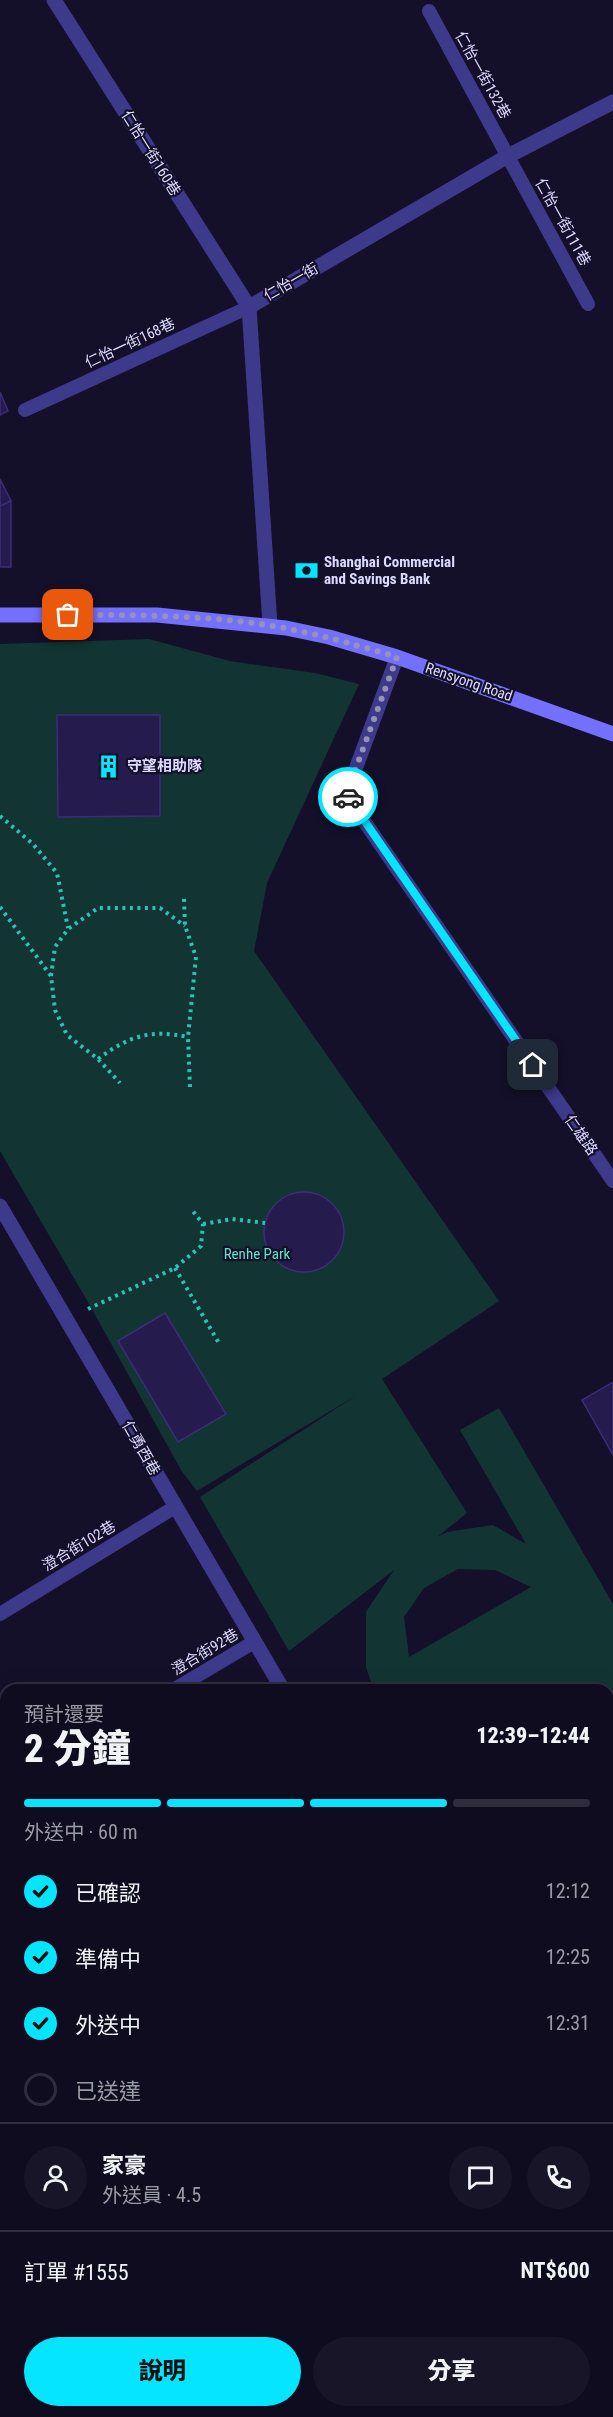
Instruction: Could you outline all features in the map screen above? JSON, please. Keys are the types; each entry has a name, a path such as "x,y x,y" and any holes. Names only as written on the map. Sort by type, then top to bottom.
{"street":[{"name":"仁怡一街160巷","path":"54,0 249,306"},
{"name":"仁怡一街","path":"270,626 249,306 508,156 613,102"},
{"name":"Rensyong Road","path":"0,615 157,615 270,626 328,637 397,657 612,732"},
{"name":"仁勇西巷","path":"0,1206 279,1684"}],"lane":[{"name":"仁怡一街132巷","path":"429,11 508,156"},
{"name":"仁怡一街111巷","path":"508,156 588,304"},
{"name":"仁怡一街168巷","path":"25,410 249,306"},
{"name":"仁雄路","path":"397,657 346,795 613,1181"},
{"name":"澄合街102巷","path":"0,1614 175,1507"},
{"name":"澄合街92巷","path":"183,1684 254,1642"}],"path":[{"path":"0,816 33,844 57,873 68,929"},
{"path":"184,899 185,926 196,957 188,1037 190,1087"},
{"path":"120,1083 98,1059 67,1035 54,1010 51,976 55,947 68,929 98,908 129,906 160,908 185,926"},
{"path":"0,907 51,976"},
{"path":"98,1059 124,1040 164,1032 188,1037"},
{"path":"67,1320 175,1268 201,1246 203,1224 192,1210"},
{"path":"203,1224 232,1220 265,1223"},
{"path":"175,1268 220,1345"}],"green space":[{"name":"Renhe Park","path":"149,639 230,661 315,673 359,684 267,883 254,951 499,1301 382,1379 467,1513 437,1537 447,1532 493,1525 526,1544 460,1430 499,1408 613,1604 613,1684 372,1684 366,1667 366,1612 394,1570 289,1651 200,1497 357,1395 197,1491 181,1470 88,1302 0,1151 0,644","holes":["458,1569 495,1570 531,1587 409,1657 404,1617 424,1588"]}],"building":[{"path":"0,392 8,411 0,415"},
{"path":"0,479 11,501 0,506"},
{"path":"11,501 11,567 0,567 0,506"},
{"name":"守望相助隊","path":"57,715 160,715 160,816 58,817"},
{"path":"304,1192 326,1199 332,1204 343,1224 344,1232 337,1254 332,1260 312,1271 304,1272 282,1265 276,1260 265,1240 264,1232 271,1210 276,1204 296,1193"},
{"path":"165,1313 226,1414 178,1442 118,1341"},
{"path":"613,1382 613,1455 582,1400"}],"way so far":[{"path":"68,615 157,615 270,626 328,637 397,657 346,795 348,797"}],"place":[{"name":"Shanghai Commercial and Savings Bank","path":"306,571"},
{"name":"守望相助隊","path":"109,766"}],"route":[{"path":"348,797 533,1065"}]}
